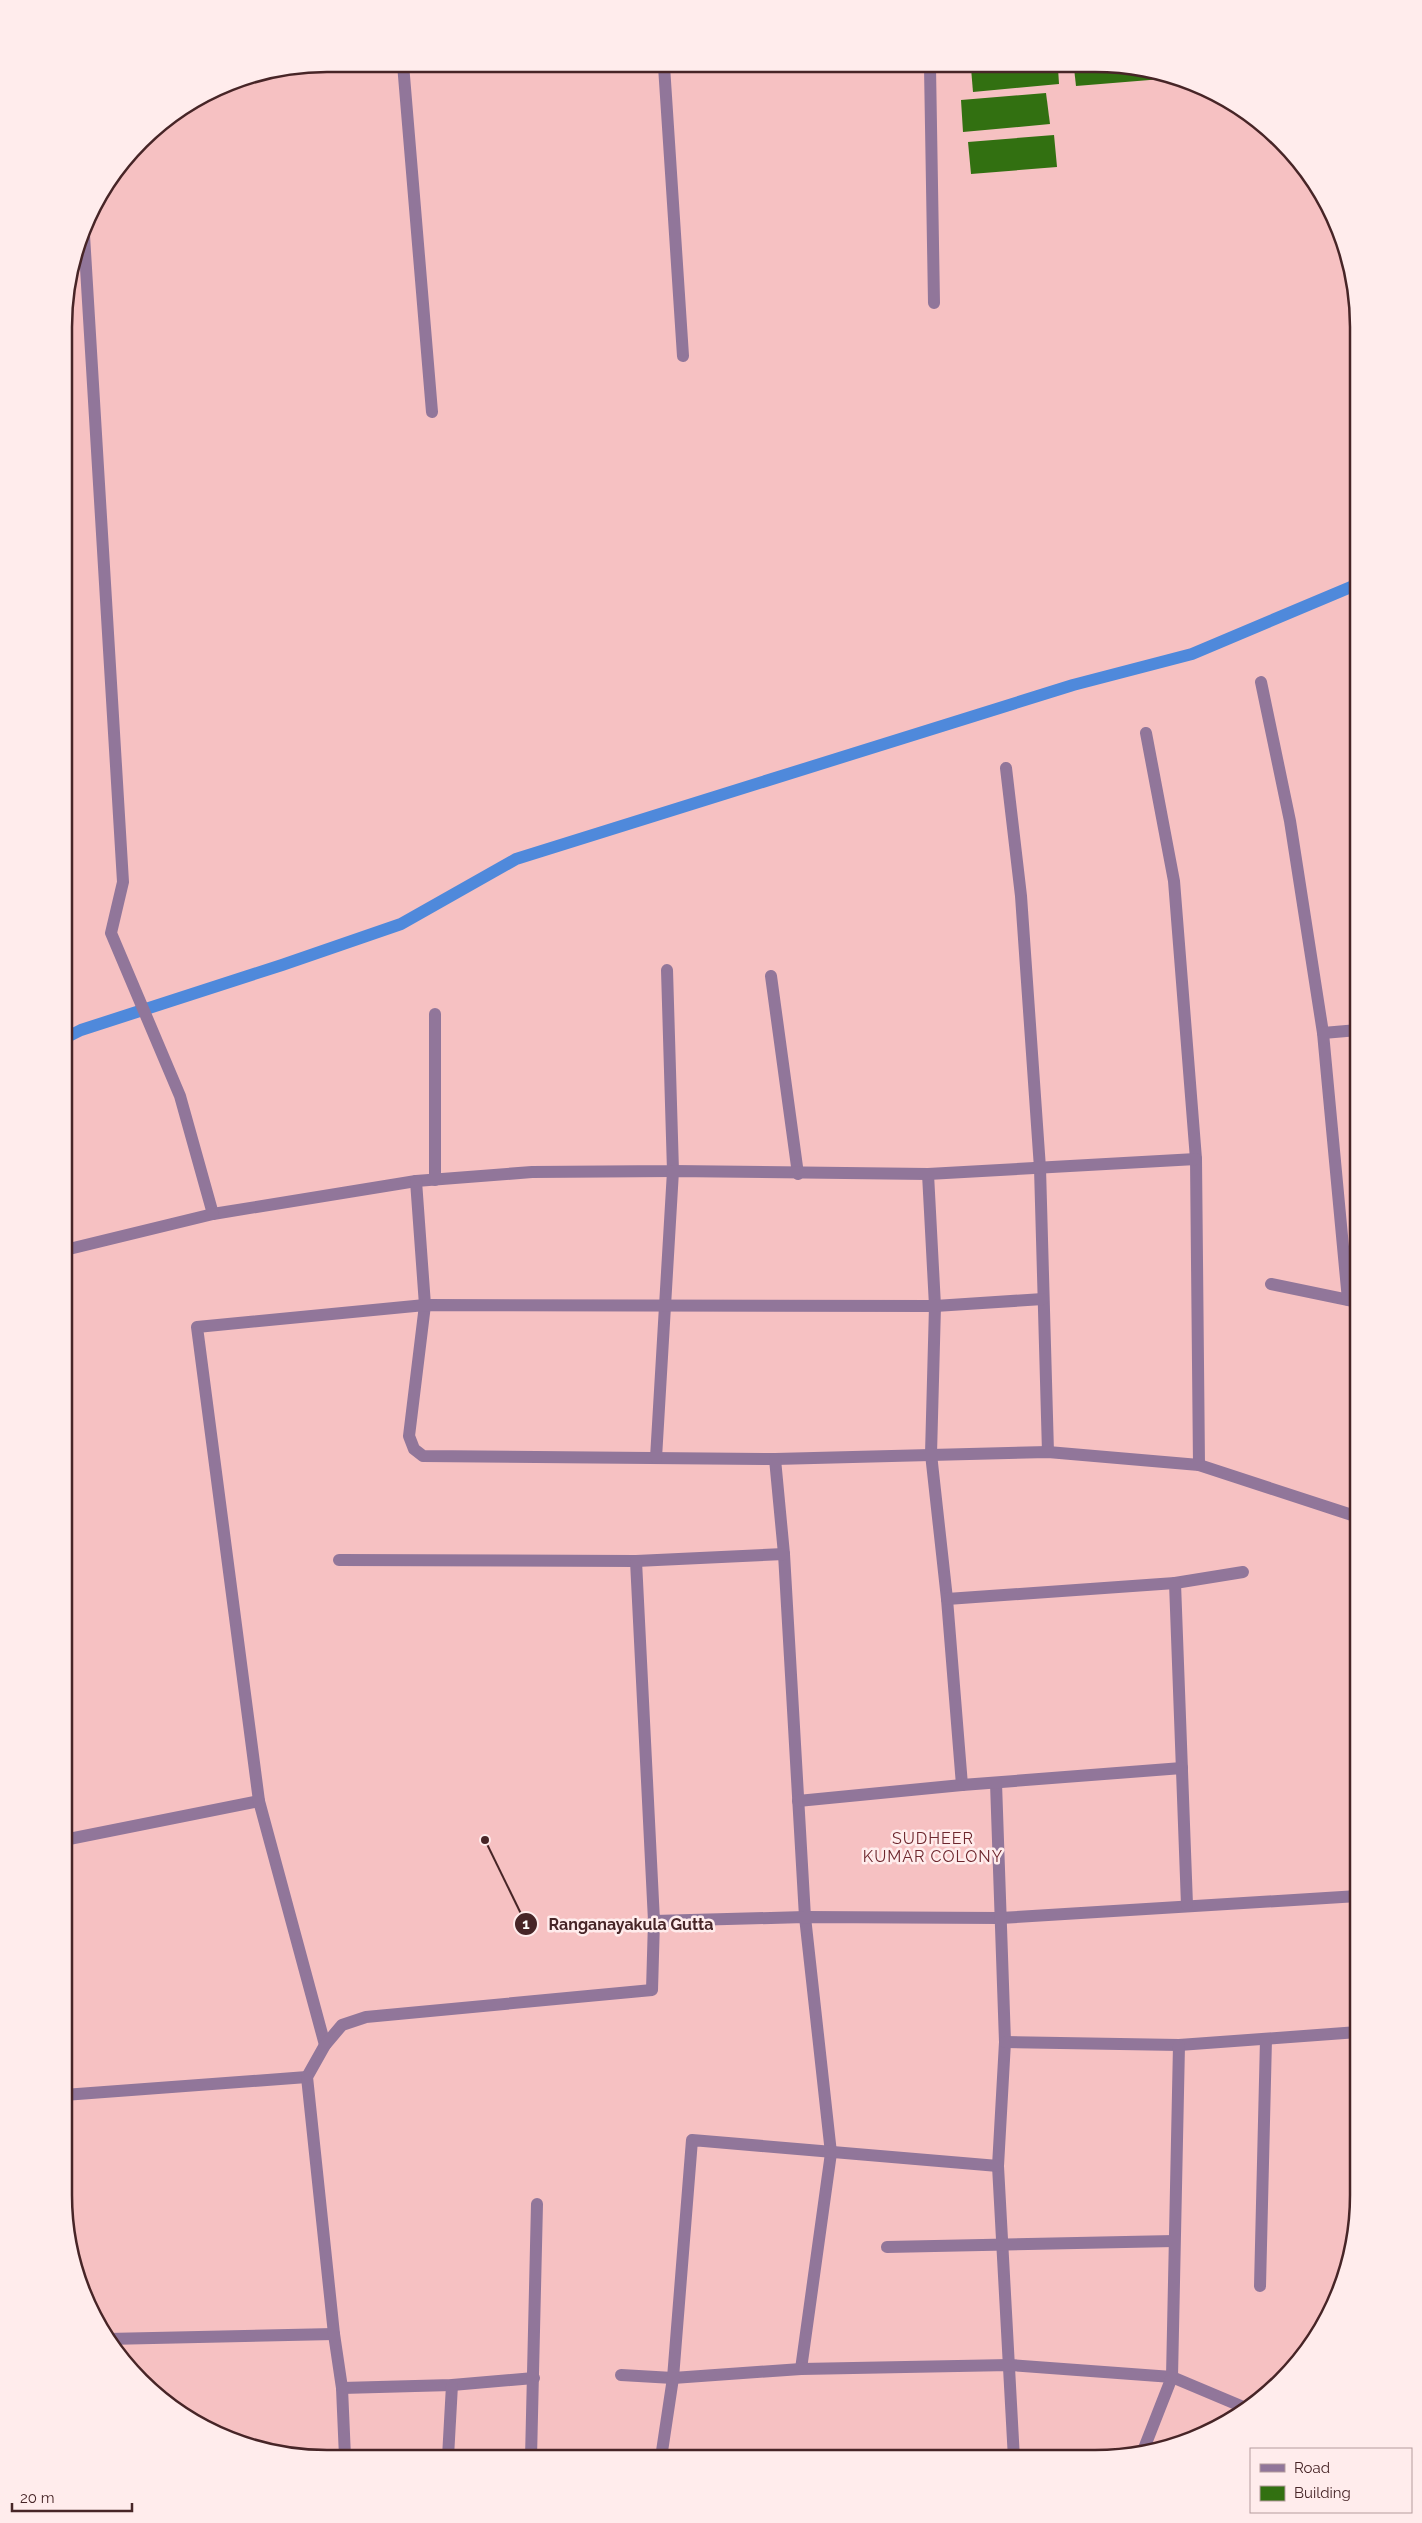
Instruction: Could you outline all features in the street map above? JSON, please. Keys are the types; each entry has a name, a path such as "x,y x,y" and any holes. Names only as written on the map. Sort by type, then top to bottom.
{"street":[{"path":"403,72 432,412"},
{"path":"664,72 683,356"},
{"path":"930,72 934,303"},
{"path":"85,250 123,882 111,932 180,1096 213,1214"},
{"path":"1261,682 1290,821 1323,1033 1350,1274"},
{"path":"1146,733 1174,881 1196,1159 1199,1464"},
{"path":"1006,768 1021,896 1040,1168 1048,1452"},
{"path":"656,1458 673,1171 667,970"},
{"path":"771,976 798,1174"},
{"path":"435,1014 435,1180"},
{"path":"1323,1033 1350,1031"},
{"path":"72,1248 213,1214 416,1180 532,1172 673,1171 798,1174 928,1174 1196,1159"},
{"path":"928,1174 935,1306 931,1454 947,1599 962,1785"},
{"path":"416,1180 425,1305 409,1436 414,1449 423,1456 775,1460 1048,1452 1199,1464 1350,1514"},
{"path":"1271,1284 1350,1300"},
{"path":"325,2044 259,1801 196,1327 425,1305 935,1306 1043,1299"},
{"path":"775,1460 784,1554 805,1917 831,2153 802,2370"},
{"path":"339,1560 636,1561 784,1554"},
{"path":"345,2450 342,2388 334,2334 307,2077 325,2044 342,2025 366,2017 652,1990 654,1921 636,1561"},
{"path":"947,1599 1174,1583 1243,1572"},
{"path":"1174,1583 1187,1905"},
{"path":"798,1802 962,1785 996,1784 1182,1768"},
{"path":"996,1784 1005,2042 998,2166 1014,2450"},
{"path":"72,1838 259,1801"},
{"path":"654,1921 805,1917 1000,1918 1350,1896"},
{"path":"1005,2042 1179,2045 1350,2033"},
{"path":"1260,2286 1266,2039"},
{"path":"1145,2446 1172,2378 1179,2045"},
{"path":"72,2094 307,2077"},
{"path":"662,2450 673,2378 692,2140 998,2166"},
{"path":"532,2450 537,2204"},
{"path":"886,2247 1174,2241"},
{"path":"117,2338 334,2334"},
{"path":"621,2375 673,2378 802,2370 1010,2365 1172,2378 1240,2405"},
{"path":"342,2388 452,2385 534,2378"},
{"path":"448,2450 452,2385"}],"building":[{"path":"971,72 1058,72 1059,84 973,92"},
{"path":"1074,72 1111,73 1154,80 1076,86"},
{"path":"1046,93 1050,124 963,132 961,100"},
{"path":"1054,135 1057,167 971,174 968,142"}],"waterway":[{"path":"72,1034 401,924 516,859 1073,685 1192,654 1350,587"}],"place":[{"name":"Ranganayakula Gutta","path":"485,1840"}],"district":[{"name":"SUDHEER KUMAR COLONY","path":"933,1847"}]}
